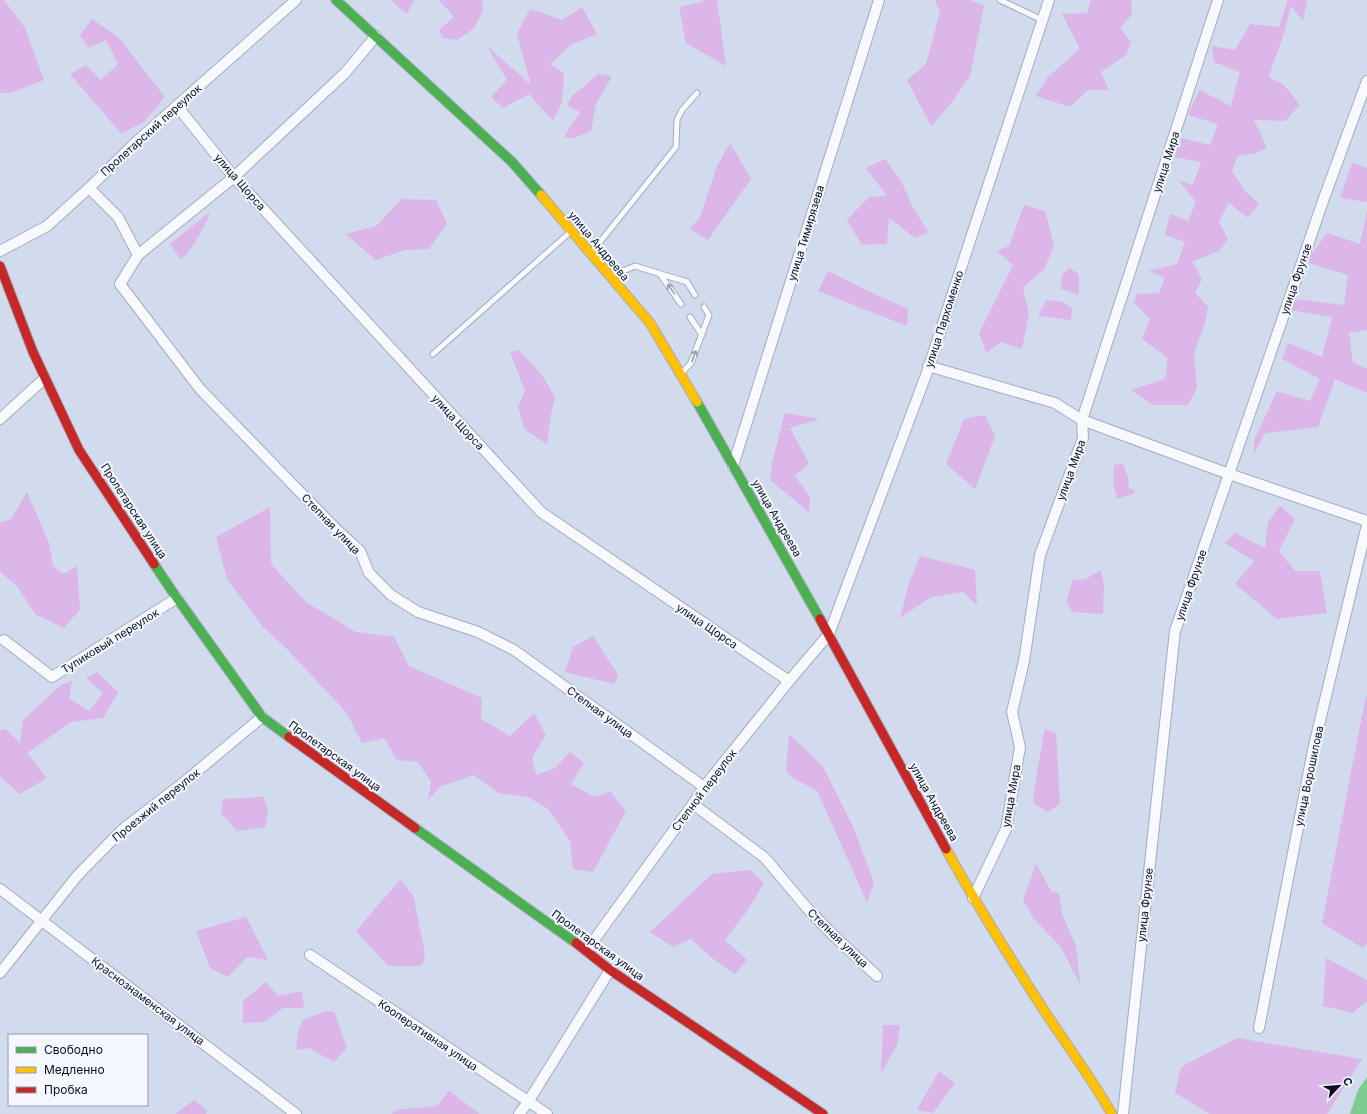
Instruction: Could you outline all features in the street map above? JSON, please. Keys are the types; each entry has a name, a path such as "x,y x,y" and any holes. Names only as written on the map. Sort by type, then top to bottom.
{"main road":[{"name":"улица Андреева","path":"336,0 512,162 650,323 681,374 829,634 973,898 1112,1114"},
{"name":"Пролетарская улица","path":"0,266 33,352 79,450 177,598 262,717 321,761 587,951 610,970 823,1114"}],"street":[{"name":"Пролетарский переулок","path":"0,251 47,226 135,143 296,0"},
{"name":"улица Тимирязева","path":"733,466 879,0"},
{"name":"улица Пархоменко","path":"829,634 928,366 1049,0"},
{"name":"улица Мира","path":"973,898 1006,829 1020,747 1012,712 1024,661 1040,554 1083,438 1082,420 1218,0"},
{"path":"89,188 118,217 138,255 234,177 345,73 376,36"},
{"name":"улица Фрунзе","path":"1122,1114 1175,631 1323,201 1367,81"},
{"name":"улица Щорса","path":"177,106 234,177 541,512 789,681"},
{"name":"Степная улица","path":"138,255 120,284 200,389 337,530 360,551 369,573 391,595 418,612 478,632 514,650 704,787"},
{"path":"928,366 1055,402 1082,420 1229,474 1367,522"},
{"path":"0,419 45,378"},
{"name":"улица Ворошилова","path":"1259,1028 1313,750 1367,525"},
{"name":"Тупиковый переулок","path":"4,640 52,677 177,598"},
{"name":"Степной переулок","path":"587,951 704,787 789,681 829,634"},
{"name":"Проезжий переулок","path":"0,973 77,876 123,829 184,783 262,717"},
{"name":"Степная улица","path":"693,804 765,858 807,908 832,934 877,976"},
{"name":"Краснознаменская улица","path":"0,889 296,1114"},
{"name":"Кооперативная улица","path":"310,955 547,1114"},
{"path":"519,1114 610,970"}],"lane":[{"path":"1000,0 1042,20"},
{"path":"590,254 676,147 677,120 682,110 697,93"},
{"path":"433,354 571,231"},
{"path":"609,277 635,266 686,282 695,294"},
{"path":"660,274 681,304"},
{"path":"681,374 691,363 709,315 704,307"},
{"path":"690,317 702,335"}],"shaded area":[{"path":"0,0 4,0 25,28 44,80 11,93 0,93"},
{"path":"390,0 414,0 407,14"},
{"path":"439,0 482,0 483,11 473,29 457,40 442,38 439,30 454,17"},
{"path":"703,0 717,0 726,66 686,43 679,7 702,2"},
{"path":"935,0 970,0 984,6 970,76 952,102 931,126 907,80 926,64 940,12"},
{"path":"1091,0 1131,0 1132,14 1120,28 1131,42 1126,55 1101,72 1109,90 1088,90 1070,107 1036,96 1048,77 1080,49 1062,14 1087,13"},
{"path":"1288,0 1307,0 1303,21 1291,6 1282,40 1269,77 1284,85 1300,105 1285,121 1254,120 1267,148 1256,153 1238,156 1232,171 1245,191 1259,204 1248,218 1229,203 1219,222 1228,239 1219,251 1192,262 1202,279 1195,293 1208,307 1205,323 1194,353 1197,388 1188,405 1153,405 1131,390 1165,379 1168,358 1142,339 1150,319 1134,303 1137,294 1159,293 1165,278 1149,271 1177,264 1185,242 1165,235 1170,214 1188,221 1196,202 1178,180 1193,185 1201,162 1174,157 1182,138 1210,145 1218,124 1188,115 1199,90 1231,106 1240,72 1214,62 1212,46 1235,50 1250,24 1279,27"},
{"path":"582,7 597,34 572,44 550,64 564,74 562,102 553,121 529,94 503,108 491,97 507,80 487,46 531,85 517,34 530,9 562,20"},
{"path":"92,19 118,37 165,97 143,123 121,133 70,74 86,65 101,80 118,64 106,40 88,48 80,35"},
{"path":"599,74 612,76 596,104 591,131 574,138 564,137 580,112 567,105 572,96"},
{"path":"730,143 751,179 708,240 690,229 700,217 717,166"},
{"path":"885,159 902,183 912,206 928,232 915,238 889,218 887,244 862,245 847,220 869,197 887,196 866,168"},
{"path":"1352,163 1367,168 1367,202 1340,198"},
{"path":"402,199 436,200 447,224 429,249 405,250 376,260 346,234 376,226"},
{"path":"1024,205 1045,211 1054,246 1044,270 1023,287 1029,314 1022,349 1001,342 986,353 979,333 1013,265 997,251 1009,246"},
{"path":"1367,210 1367,330 1349,333 1353,362 1367,369 1367,393 1335,379 1318,427 1265,433 1254,454 1254,440 1277,391 1310,401 1320,379 1282,359 1288,343 1322,357 1332,317 1291,310 1296,299 1344,305 1348,275 1306,262 1327,233 1360,244"},
{"path":"210,212 198,238 181,260 170,244"},
{"path":"1069,268 1079,274 1079,295 1061,289 1062,276"},
{"path":"828,271 908,309 907,326 818,291"},
{"path":"1047,300 1062,302 1072,308 1071,320 1038,316"},
{"path":"519,350 544,378 555,398 550,419 547,444 525,430 518,407 525,391 510,352"},
{"path":"785,413 820,419 790,428 809,463 795,476 810,497 809,512 770,480 772,463"},
{"path":"985,415 995,436 975,489 946,464 964,419"},
{"path":"1123,463 1128,478 1129,489 1133,489 1135,493 1117,499 1113,483 1114,465"},
{"path":"27,492 49,543 53,566 63,574 77,566 80,609 64,628 35,614 17,586 0,572 0,523 11,519"},
{"path":"1280,506 1295,519 1279,551 1295,571 1320,571 1327,613 1277,619 1235,584 1254,561 1225,543 1235,533 1265,548 1268,522"},
{"path":"270,507 271,564 306,602 356,632 394,637 409,666 482,698 481,719 510,736 534,713 546,735 532,757 536,775 555,768 570,752 584,763 571,784 594,797 611,792 626,811 593,872 573,869 570,841 548,809 528,797 498,793 474,775 440,787 428,800 431,782 418,762 397,760 384,738 362,743 347,713 287,649 262,626 227,579 216,537"},
{"path":"920,556 975,570 977,605 963,592 931,597 900,618 908,586"},
{"path":"1101,570 1104,584 1103,614 1072,612 1067,601 1072,581 1086,579"},
{"path":"593,636 618,675 614,684 565,672 573,647"},
{"path":"97,672 118,692 103,718 71,722 27,753 47,778 20,794 0,776 0,730 5,729 20,743 23,720 61,685 72,681 69,698 89,711 103,693 86,678"},
{"path":"1367,696 1367,943 1363,948 1322,923"},
{"path":"1045,729 1056,733 1060,804 1048,812 1033,803"},
{"path":"789,734 823,767 854,829 874,883 867,902 817,791 790,776 786,770"},
{"path":"264,797 268,812 265,827 237,831 221,813 223,799"},
{"path":"1036,864 1051,891 1059,894 1062,914 1076,946 1080,984 1060,946 1034,919 1023,900"},
{"path":"750,870 764,883 747,911 725,940 747,960 735,974 712,958 691,939 673,947 650,932 712,874"},
{"path":"400,880 413,895 424,948 425,961 420,966 388,966 356,931"},
{"path":"246,917 268,960 247,957 228,977 210,968 196,931"},
{"path":"1326,958 1367,980 1367,1001 1353,1013 1323,1006"},
{"path":"266,982 278,996 302,991 304,1008 283,1008 264,1022 243,1023 243,1001"},
{"path":"326,1011 334,1012 347,1048 334,1062 309,1048 296,1050 298,1031 303,1020"},
{"path":"883,1025 900,1025 897,1045 881,1073"},
{"path":"1237,1038 1362,1059 1327,1114 1210,1114 1175,1093 1181,1067"},
{"path":"939,1071 955,1083 933,1113 917,1110"},
{"path":"1367,1077 1367,1114 1350,1114 1358,1090"},
{"path":"449,1091 480,1114 392,1114 395,1110 437,1106"},
{"path":"194,1100 207,1110 206,1114 175,1114"}],"traffic: fast":[{"path":"336,0 512,162 541,195"},
{"path":"697,402 820,619"},
{"path":"154,564 262,717 289,737"},
{"path":"415,828 576,943"}],"traffic: slow":[{"path":"541,195 650,323 697,402"},
{"path":"946,849 1009,956 1112,1114"}],"traffic: jam":[{"path":"0,266 33,352 79,450 154,564"},
{"path":"820,619 946,849"},
{"path":"289,737 415,828"},
{"path":"576,943 610,970 823,1114"}]}
